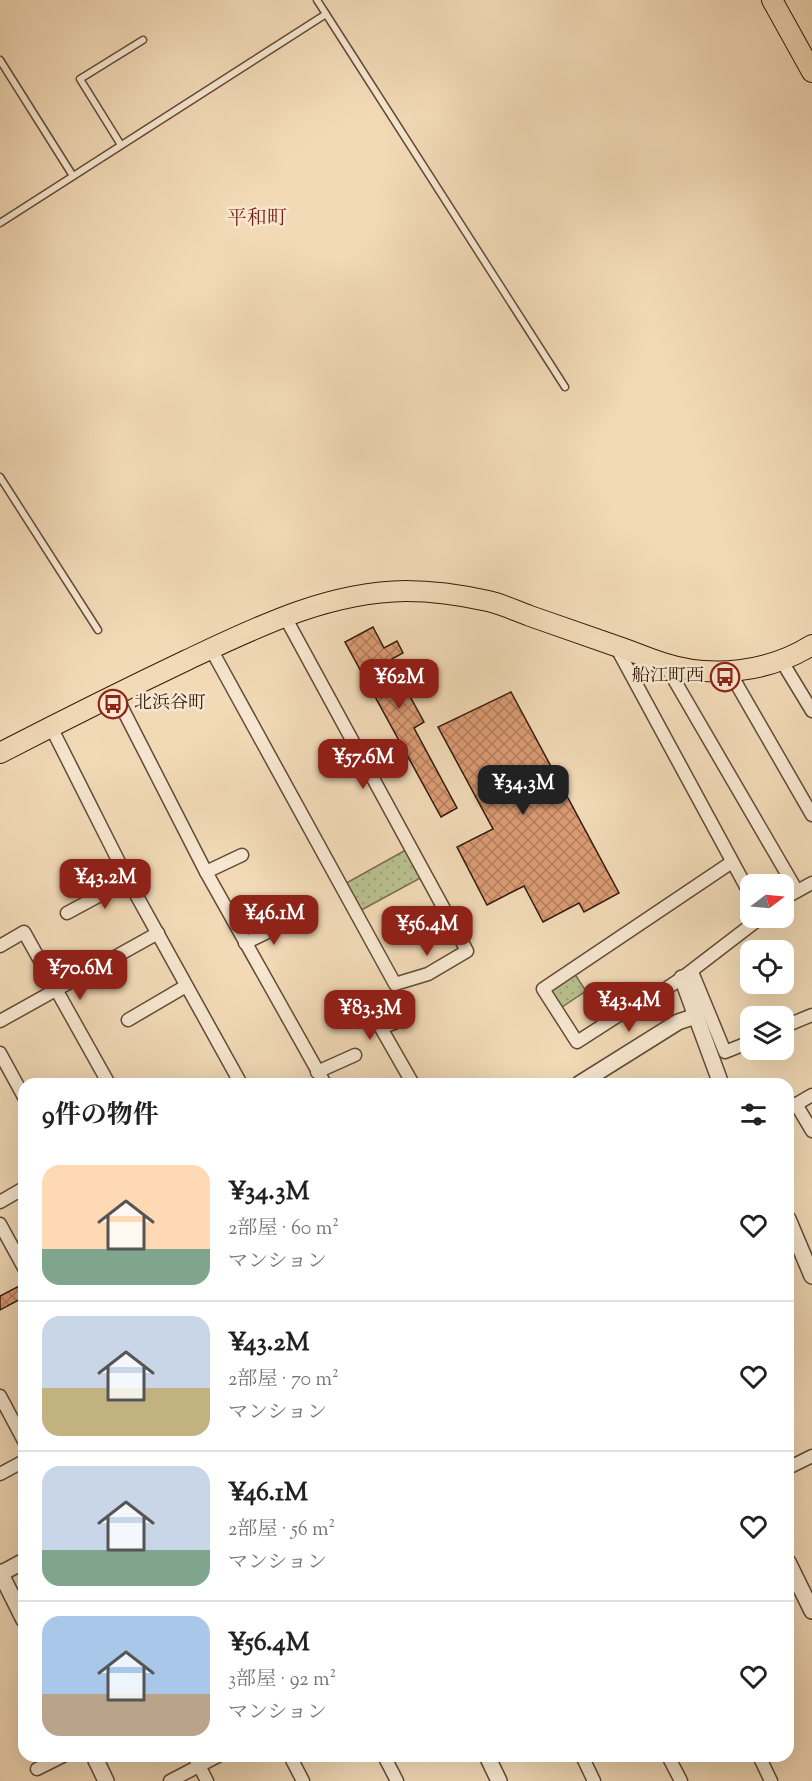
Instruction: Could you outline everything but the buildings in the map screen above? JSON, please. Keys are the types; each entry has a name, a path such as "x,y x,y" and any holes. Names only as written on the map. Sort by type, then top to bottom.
{"main road":[{"path":"772,0 812,72"},
{"path":"0,753 115,694 284,615 324,603 366,595 405,591 447,593 489,601 665,664 697,669 749,670 782,660 812,645"}],"street":[{"path":"211,649 395,984 428,974 467,951 284,615"},
{"path":"615,645 740,876"},
{"path":"782,660 812,711"},
{"path":"665,664 796,891 812,883"},
{"path":"729,671 812,815"},
{"path":"115,694 206,872 321,1078"},
{"path":"51,727 128,880 238,1078"},
{"path":"206,872 242,855"},
{"path":"732,862 543,989 577,1042 619,1016 632,1012 687,975 747,928"},
{"path":"67,913 128,880"},
{"path":"245,943 290,921"},
{"path":"0,946 24,932 106,1078"},
{"path":"0,1021 158,933"},
{"path":"687,975 696,1016 719,1078"},
{"path":"687,975 725,1053 740,1046"},
{"path":"128,1020 186,986"},
{"path":"794,1022 812,1015"},
{"path":"589,1078 678,1022 696,1016"},
{"path":"407,1018 381,1029 410,1078"},
{"path":"0,1053 18,1086"},
{"path":"317,1072 355,1054"},
{"path":"794,1106 812,1095"},
{"path":"794,1109 812,1131"},
{"path":"0,1202 18,1192"},
{"path":"0,1224 18,1257"},
{"path":"794,1233 812,1276"},
{"path":"0,1396 18,1430"},
{"path":"794,1465 812,1456"},
{"path":"0,1474 18,1464"},
{"path":"18,1564 0,1573 18,1608"},
{"path":"794,1574 812,1611"},
{"path":"37,1769 51,1762"},
{"path":"97,1762 106,1781"},
{"path":"170,1781 196,1762"},
{"path":"198,1762 207,1781"},
{"path":"293,1762 303,1781"},
{"path":"387,1762 397,1781"},
{"path":"490,1762 499,1781"},
{"path":"585,1762 594,1781"},
{"path":"671,1762 681,1781"},
{"path":"762,1762 771,1781"}],"lane":[{"path":"317,0 565,387"},
{"path":"0,223 326,14"},
{"path":"121,145 80,79 143,40"},
{"path":"0,60 73,176"},
{"path":"0,477 98,630"}],"green space":[{"path":"411,847 426,875 356,913 341,886"},
{"path":"574,973 586,991 559,1009 547,990"}],"place":[{"name":"船江町西","path":"725,677"},
{"name":"北浜谷町","path":"113,704"}],"district":[{"name":"平和町","path":"257,219"}]}
